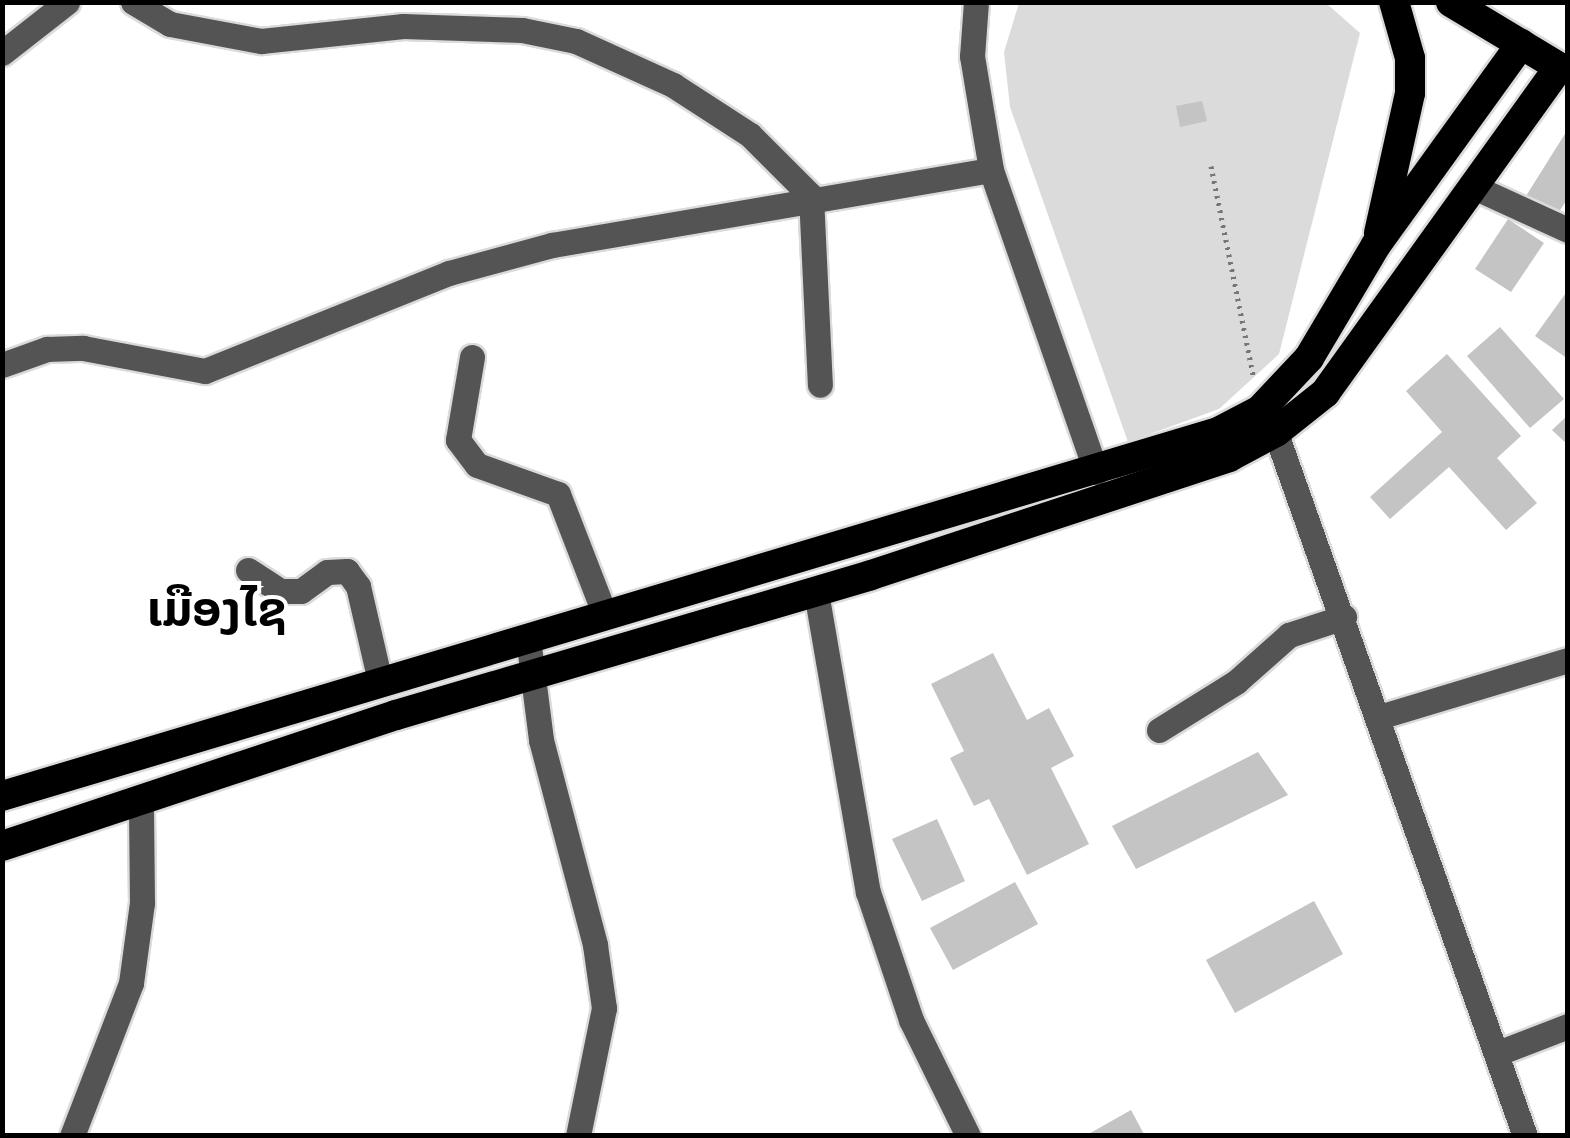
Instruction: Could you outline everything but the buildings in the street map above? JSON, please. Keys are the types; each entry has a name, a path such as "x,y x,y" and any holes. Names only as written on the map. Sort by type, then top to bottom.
{"highway":[{"path":"1376,245 1410,93 1410,58 1394,2"},
{"path":"2,796 1096,472 1325,393 1564,62 1521,44 1452,2"},
{"path":"2,846 140,804 396,715 538,678 871,575 1229,457 1267,416 1309,358 1376,245 1521,44"},
{"path":"858,542 871,575"}],"street":[{"path":"2,53 68,2"},
{"path":"133,2 170,24 261,41 403,26 522,30 576,41 672,85 750,135 811,196 820,384"},
{"path":"976,2 972,56 990,170 1096,472"},
{"path":"2,364 47,349 83,348 205,372 449,273 552,246 811,196 990,170"},
{"path":"1474,187 1568,230"},
{"path":"472,358 458,440 477,465 558,494 605,615"},
{"path":"1267,416 1344,617 1525,1136"},
{"path":"248,570 280,591 301,591 327,572 347,571 358,586 380,681"},
{"path":"816,592 873,910 911,1020 968,1136"},
{"path":"1159,730 1236,682 1289,635 1344,617"},
{"path":"528,638 538,678 541,740 595,945 604,1008 578,1136"},
{"path":"1379,718 1568,660"},
{"path":"72,1136 131,983 142,903 140,804"},
{"path":"1498,1053 1568,1026"}],"path":[{"path":"1212,166 1267,416"}],"shaded area":[{"path":"1019,3 1326,3 1360,33 1279,354 1219,409 1128,442 1010,107 1004,52"}],"district":[{"name":"ເມືອງໄຊ","path":"217,610"}]}
